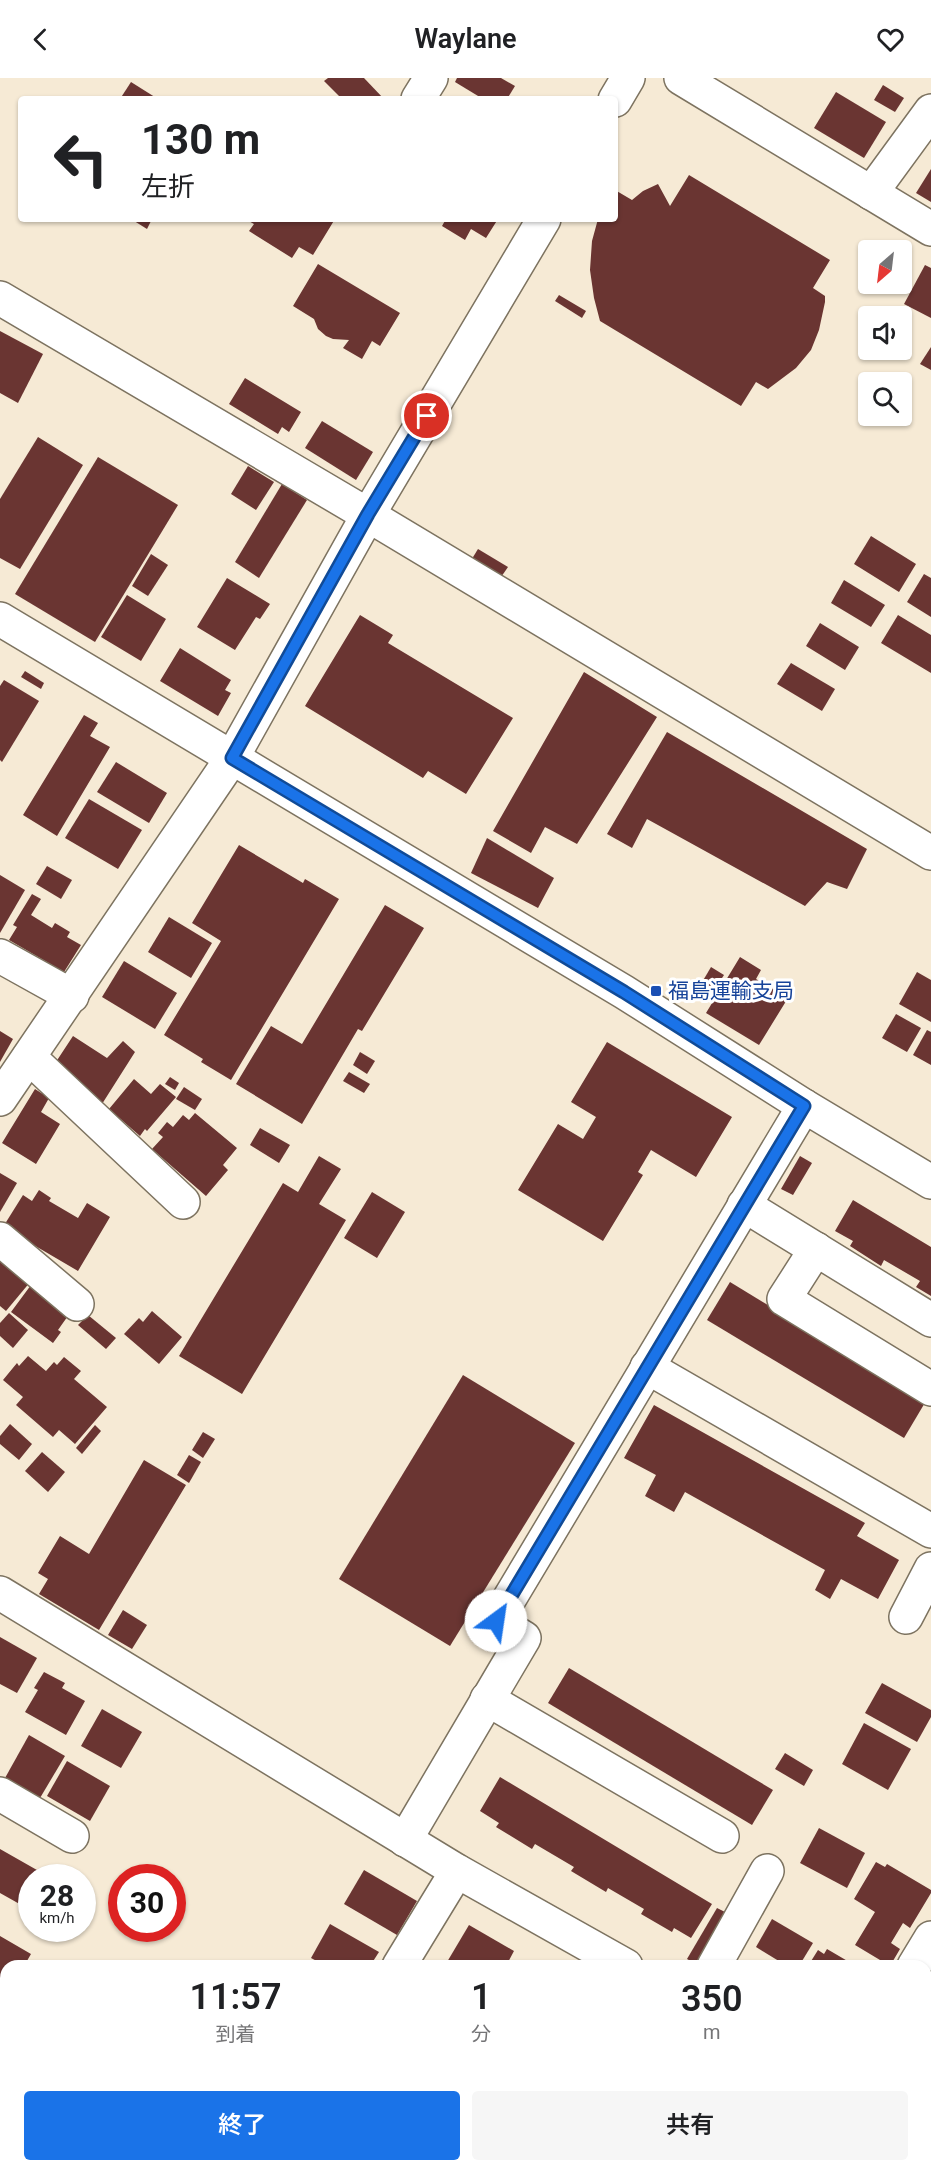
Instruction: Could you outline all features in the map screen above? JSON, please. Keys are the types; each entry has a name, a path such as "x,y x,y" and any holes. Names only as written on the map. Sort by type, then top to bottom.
{"street":[{"path":"420,96 431,78"},
{"path":"617,96 628,78"},
{"path":"681,78 931,229"},
{"path":"871,193 931,111"},
{"path":"0,1099 232,758 368,514 542,222"},
{"path":"0,298 368,514 931,853"},
{"path":"0,619 624,992 804,1106 931,1182"},
{"path":"0,956 72,996"},
{"path":"29,1057 183,1202"},
{"path":"405,1840 524,1638 496,1621 804,1106"},
{"path":"744,1205 931,1320"},
{"path":"0,1239 77,1304"},
{"path":"816,1248 784,1299 931,1389"},
{"path":"647,1367 931,1531"},
{"path":"906,1617 931,1569"},
{"path":"0,1593 405,1840 615,1960"},
{"path":"487,1699 722,1836"},
{"path":"0,1794 72,1836"},
{"path":"403,1960 457,1871"},
{"path":"717,1960 767,1871"},
{"path":"918,1960 931,1938"}],"building":[{"path":"328,78 364,78 381,96 339,96 324,81"},
{"path":"457,78 501,78 515,86 509,96 478,96 455,82"},
{"path":"131,82 153,96 122,96"},
{"path":"883,85 904,98 895,112 874,100"},
{"path":"836,92 886,122 864,158 814,128"},
{"path":"931,169 931,202 916,193"},
{"path":"689,175 830,260 813,288 825,296 825,302 819,330 811,350 796,368 768,389 756,382 741,406 600,321 590,270 592,241 597,222 618,222 618,192 632,200 643,191 658,184 670,206"},
{"path":"136,222 150,222 147,229"},
{"path":"250,222 333,222 313,255 299,247 292,258 249,231 254,224"},
{"path":"444,222 496,222 486,238 471,229 465,240 442,226"},
{"path":"318,264 400,313 380,346 372,341 362,359 343,348 349,340 326,336 318,329 314,319 293,306"},
{"path":"925,265 931,268 931,318 912,308 912,306 904,304 909,294 912,294 912,289"},
{"path":"559,295 586,311 582,318 555,301"},
{"path":"0,331 43,354 18,403 0,393"},
{"path":"931,347 931,370 920,364"},
{"path":"245,378 301,412 289,432 282,427 278,434 229,404"},
{"path":"322,421 373,452 356,480 305,448"},
{"path":"38,437 83,465 20,569 0,558 0,499"},
{"path":"98,457 178,505 95,642 15,594"},
{"path":"248,466 274,482 256,510 231,494"},
{"path":"282,484 307,500 259,578 235,562"},
{"path":"871,536 916,564 899,592 854,564"},
{"path":"478,549 508,567 499,580 470,562"},
{"path":"151,554 168,565 148,596 132,586"},
{"path":"924,574 931,578 931,617 907,602"},
{"path":"227,578 270,604 260,619 256,617 235,650 197,627"},
{"path":"844,580 885,605 871,627 831,603"},
{"path":"127,595 166,619 141,661 101,637"},
{"path":"360,615 393,635 388,643 513,718 466,794 428,771 423,778 305,706"},
{"path":"898,615 931,635 931,673 881,643"},
{"path":"820,623 859,647 845,670 806,646"},
{"path":"180,648 231,680 225,690 231,693 218,716 160,681"},
{"path":"791,663 835,689 822,711 777,684"},
{"path":"25,671 44,683 41,689 21,677"},
{"path":"584,672 657,717 577,844 545,827 531,853 493,831"},
{"path":"4,680 39,701 2,762 0,760 0,686"},
{"path":"84,715 98,723 90,736 110,747 57,836 23,815"},
{"path":"667,732 867,849 847,889 827,882 805,906 647,819 632,848 607,834"},
{"path":"116,762 167,793 149,823 97,792"},
{"path":"89,799 142,830 118,869 65,838"},
{"path":"487,838 554,878 538,908 471,873"},
{"path":"239,845 303,883 305,879 339,899 231,1080 201,1062 203,1059 164,1035 221,941 192,923"},
{"path":"47,866 72,880 61,899 36,884"},
{"path":"0,875 25,890 0,933"},
{"path":"32,894 41,899 31,915 52,928 55,923 70,932 67,937 81,945 64,972 9,940 17,927 13,925"},
{"path":"385,905 424,928 362,1031 358,1029 302,1124 236,1084 271,1026 302,1044"},
{"path":"169,917 212,943 191,978 148,952"},
{"path":"740,957 761,970 756,979 788,998 759,1045 706,1013"},
{"path":"124,961 177,993 155,1029 102,997"},
{"path":"711,967 724,975 713,992 701,984"},
{"path":"917,972 931,980 931,1022 899,1004"},
{"path":"896,1014 921,1028 907,1052 882,1038"},
{"path":"927,1030 931,1032 931,1065 913,1055"},
{"path":"0,1031 13,1039 0,1062"},
{"path":"73,1036 107,1058 123,1041 135,1052 102,1104 50,1071"},
{"path":"607,1042 732,1117 696,1177 651,1150 638,1172 643,1175 603,1241 518,1190 558,1124 583,1139 596,1117 571,1102"},
{"path":"360,1052 375,1061 367,1074 353,1065"},
{"path":"349,1072 370,1084 364,1093 343,1081"},
{"path":"170,1077 179,1083 175,1090 165,1084"},
{"path":"134,1079 151,1094 160,1084 176,1097 140,1136 109,1109"},
{"path":"184,1087 202,1099 195,1110 176,1099"},
{"path":"35,1089 49,1098 41,1112 60,1124 36,1164 2,1143"},
{"path":"195,1113 237,1148 223,1165 228,1170 206,1196 152,1149 163,1137 158,1133 167,1122 173,1127 183,1115 189,1120"},
{"path":"260,1128 290,1145 279,1163 250,1145"},
{"path":"319,1156 341,1169 319,1204 346,1220 242,1394 179,1356 283,1183 298,1192"},
{"path":"800,1156 812,1163 793,1195 781,1189"},
{"path":"0,1173 17,1183 0,1212"},
{"path":"39,1190 51,1198 49,1201 78,1218 87,1203 110,1217 78,1271 3,1227 23,1195 32,1201"},
{"path":"372,1192 405,1212 377,1258 344,1238"},
{"path":"853,1200 931,1247 931,1296 916,1287 920,1281 884,1260 881,1266 850,1246 853,1241 835,1231"},
{"path":"2,1258 31,1281 6,1311 0,1306 0,1261"},
{"path":"730,1282 926,1401 904,1438 707,1320"},
{"path":"31,1285 70,1313 58,1330 61,1332 53,1343 11,1312"},
{"path":"152,1311 182,1337 159,1364 124,1334 139,1318 143,1322"},
{"path":"9,1313 28,1330 13,1348 0,1336 0,1323"},
{"path":"88,1315 116,1338 106,1349 78,1325"},
{"path":"28,1356 46,1371 54,1362 57,1365 64,1357 81,1371 74,1379 107,1407 75,1444 59,1430 53,1437 16,1405 23,1397 3,1380 17,1363 19,1366"},
{"path":"463,1375 575,1443 450,1646 339,1579"},
{"path":"654,1405 865,1523 857,1536 899,1560 878,1599 841,1579 830,1599 815,1590 825,1570 685,1492 674,1512 645,1496 656,1475 624,1458"},
{"path":"10,1424 32,1444 19,1460 0,1444 0,1436"},
{"path":"95,1425 101,1431 82,1454 76,1448"},
{"path":"203,1432 215,1439 203,1458 192,1450"},
{"path":"42,1452 65,1472 48,1492 25,1471"},
{"path":"189,1455 201,1462 189,1483 177,1475"},
{"path":"144,1460 186,1485 99,1630 39,1594 48,1579 38,1573 60,1536 89,1554"},
{"path":"123,1610 147,1625 132,1649 108,1635"},
{"path":"0,1637 37,1658 17,1693 0,1684"},
{"path":"569,1668 773,1790 752,1825 548,1703"},
{"path":"44,1672 65,1683 62,1688 85,1701 66,1735 25,1712 38,1690 34,1688"},
{"path":"882,1683 931,1710 931,1717 917,1742 865,1713"},
{"path":"102,1709 142,1732 121,1768 81,1746"},
{"path":"864,1723 911,1749 888,1790 842,1764"},
{"path":"29,1735 65,1756 40,1798 5,1778"},
{"path":"785,1753 813,1770 804,1786 775,1769"},
{"path":"67,1761 110,1786 90,1821 47,1796"},
{"path":"500,1777 712,1904 691,1938 674,1928 672,1932 641,1914 644,1909 608,1888 606,1892 571,1871 574,1867 535,1844 532,1849 496,1827 499,1823 480,1811"},
{"path":"819,1828 865,1853 847,1888 800,1863"},
{"path":"0,1849 26,1864 18,1864 18,1903 0,1893"},
{"path":"876,1862 885,1867 887,1864 931,1890 910,1928 903,1923 891,1943 900,1949 894,1960 880,1960 855,1945 875,1912 854,1899"},
{"path":"364,1870 417,1901 397,1935 344,1904"},
{"path":"717,1908 727,1913 698,1960 687,1959"},
{"path":"772,1919 813,1943 803,1960 777,1960 756,1947"},
{"path":"330,1924 379,1952 374,1960 315,1960 311,1958"},
{"path":"469,1925 514,1951 509,1960 448,1960"},
{"path":"0,1936 31,1954 28,1960 0,1960"},
{"path":"827,1949 846,1960 812,1960 818,1950 824,1954"}],"place":[{"name":"福島運輸支局","path":"656,991"}],"route":[{"path":"427,416 368,514 232,758 624,992 804,1106 496,1621"}]}
